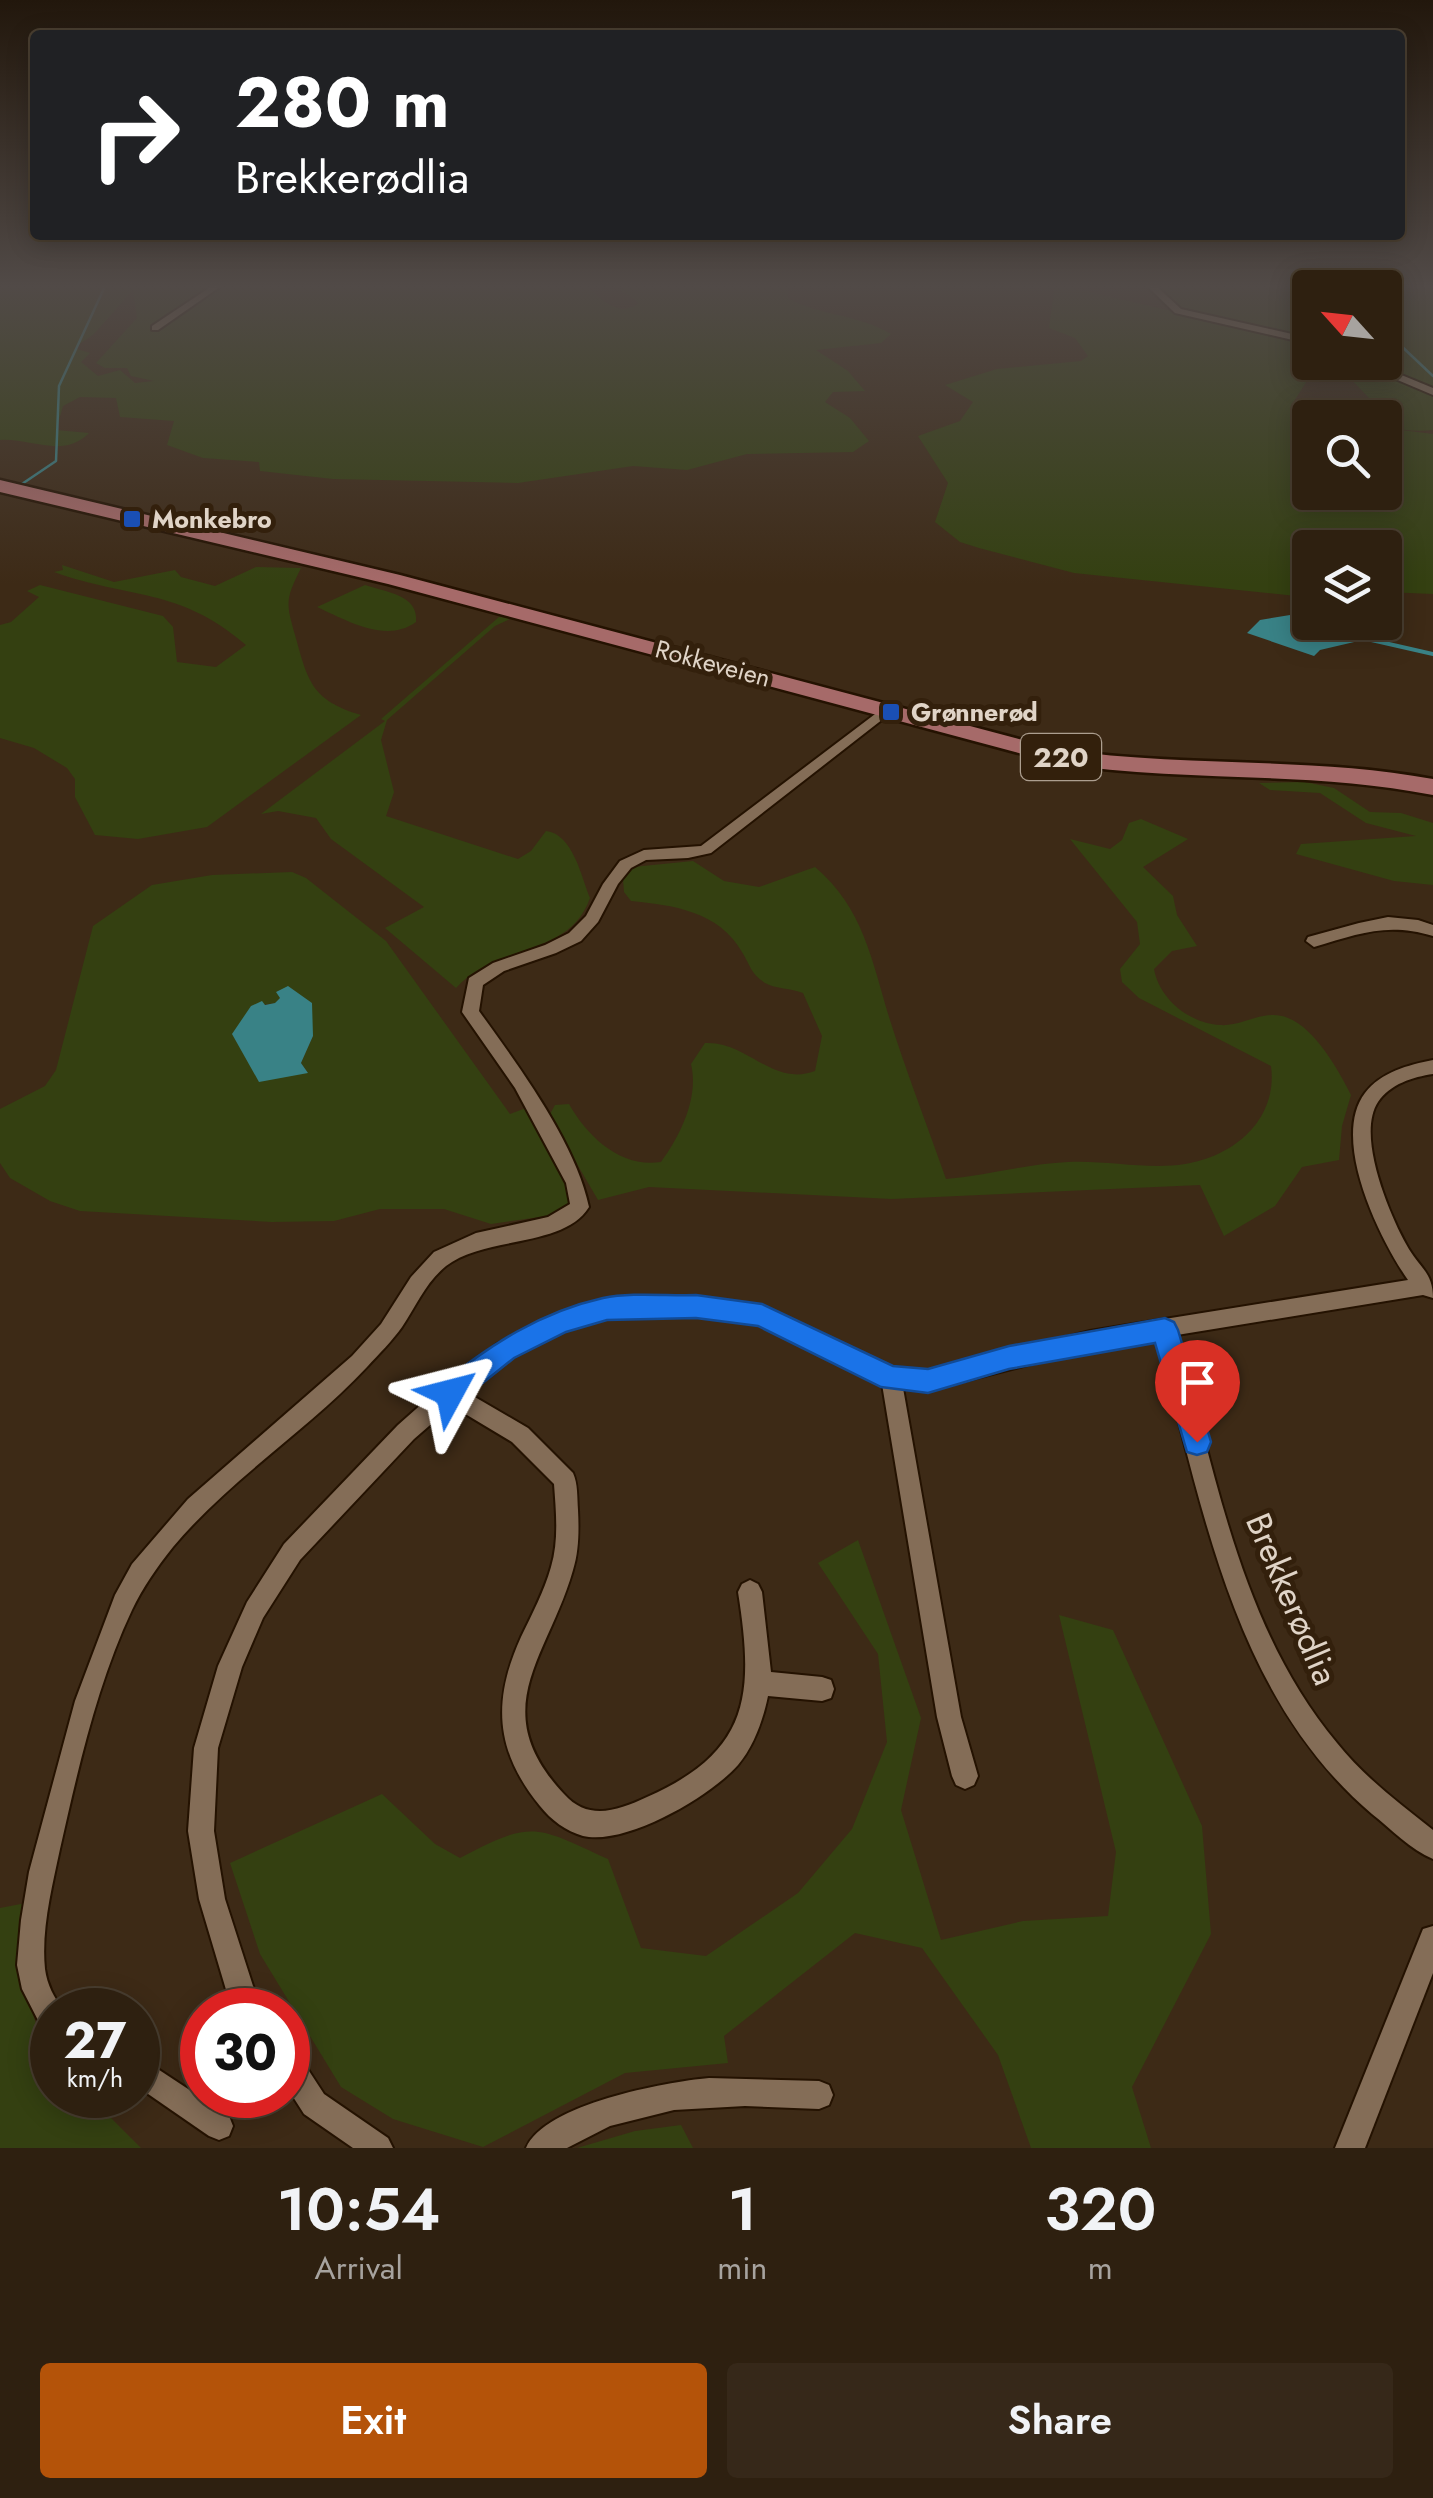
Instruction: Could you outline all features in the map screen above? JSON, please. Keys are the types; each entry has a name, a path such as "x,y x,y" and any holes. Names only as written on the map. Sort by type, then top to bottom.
{"main road":[{"name":"Rokkeveien","path":"9,488 375,575 1056,756 1108,766 1344,774 1433,787"}],"street":[{"path":"35,1988 30,1957 38,1898 100,1663 137,1576 182,1517 281,1434 388,1329 434,1263 480,1237 562,1222 580,1207 576,1183 522,1084 470,1012 475,982 502,964 576,937 593,920 621,866 639,856 690,855 724,839 886,709"},
{"path":"1314,942 1382,923 1403,922 1433,931"},
{"path":"238,1988 212,1899 201,1831 206,1748 230,1666 255,1610 292,1552 450,1393 504,1350 560,1322 607,1308 648,1306 762,1315 891,1378 928,1381 1025,1354 1428,1289 1389,1237 1362,1126 1368,1100 1380,1089 1404,1072 1433,1067"},
{"name":"Brekkerødlia","path":"1165,1330 1242,1596 1280,1682 1303,1720 1353,1780 1433,1846"},
{"path":"891,1378 948,1717 964,1776"},
{"path":"450,1393 520,1435 566,1480 569,1536 562,1573 512,1700 515,1732 544,1794 580,1823 607,1826 672,1797 730,1754 753,1709 758,1683 750,1592"},
{"path":"758,1683 822,1689"},
{"path":"1350,2148 1433,1939"},
{"path":"160,2085 219,2126"},
{"path":"542,2148 630,2101 726,2089 819,2094"},
{"path":"310,2098 378,2148"}],"green space":[{"path":"0,384 859,384 865,391 833,392 825,402 850,418 869,441 853,452 747,454 687,470 633,466 518,483 333,479 260,471 259,462 203,458 167,445 174,421 120,417 116,398 80,397 63,406 56,430 89,433 79,441 47,446 0,440"},
{"path":"1305,384 1292,400 1292,510 1402,510 1402,430 1433,434 1433,594 1402,593 1402,530 1292,530 1292,596 1074,573 960,542 935,522 948,483 918,436 960,421 973,402 945,385"},
{"path":"1356,384 1408,384 1433,394 1433,430 1402,429 1402,400 1366,400 1369,398"},
{"path":"62,565 114,582 175,570 181,577 215,586 256,567 301,568 289,608 308,677 331,703 361,715 207,827 138,839 95,835 75,797 75,779 67,768 34,748 0,738 0,625 11,622 39,597 27,591 40,585 163,616 173,627 177,662 216,667 246,645 222,626 176,604 54,572 63,570"},
{"path":"365,585 407,600 416,613 416,622 392,631 379,630 317,607"},
{"path":"499,617 512,618 495,626 387,720 381,740 394,792 386,816 518,859 531,851 546,831 555,834 575,857 590,898 580,917 566,931 492,963 456,988 385,928 424,907 331,839 316,818 278,811 261,814 385,721 381,719"},
{"path":"1305,782 1334,788 1370,812 1401,813 1433,823 1433,885 1394,881 1296,854 1301,844 1416,836 1366,823 1320,793 1270,790 1259,783"},
{"path":"1141,819 1188,839 1143,867 1173,896 1177,915 1197,946 1172,951 1154,969 1162,990 1186,1014 1208,1023 1228,1025 1270,1015 1298,1023 1325,1051 1351,1095 1342,1126 1339,1160 1302,1167 1275,1206 1224,1236 1200,1185 892,1199 649,1187 598,1200 549,1116 555,1105 569,1104 586,1128 619,1155 646,1163 661,1162 686,1115 692,1089 691,1064 705,1043 734,1049 786,1073 815,1071 822,1036 803,993 760,980 732,938 708,919 678,908 631,901 624,892 623,879 633,867 693,861 724,881 759,887 815,867 844,899 871,955 902,1058 946,1179 1068,1162 1185,1164 1221,1153 1236,1143 1249,1132 1268,1103 1271,1066 1139,998 1122,982 1120,969 1140,944 1137,922 1070,839 1110,849 1122,840 1129,823"},
{"path":"292,872 306,878 386,941 510,1114 526,1108 571,1190 569,1203 554,1215 491,1224 444,1209 380,1209 334,1221 272,1222 80,1211 50,1201 10,1178 0,1163 0,1109 45,1086 56,1070 93,926 152,885 212,875","holes":["280,998 313,1036 301,1063 308,1073 251,1006 276,1003"]},
{"path":"858,1540 921,1718 901,1810 941,1940 1023,1921 1108,1916 1116,1852 1059,1615 1113,1630 1202,1826 1211,1934 1132,2087 1151,2148 1031,2148 998,2055 922,1948 855,1933 724,2036 728,2063 625,2073 483,2147 393,2119 341,2087 310,2036 310,1988 281,1988 260,1954 230,1863 382,1794 435,1844 460,1858 504,1837 534,1832 565,1839 608,1859 641,1948 706,1956 798,1893 852,1829 887,1742 878,1654 818,1563"},
{"path":"26,1903 20,1976 30,2006 30,2118 111,2118 141,2148 0,2148 0,1908"},
{"path":"681,2125 693,2148 577,2148 635,2131"}],"water":[{"path":"1292,616 1292,640 1363,640 1320,650 1314,656 1247,633 1260,620"},
{"path":"288,986 312,1003 313,1036 301,1063 308,1073 259,1082 232,1034 251,1006 262,1001 265,1005 275,1003 280,998 276,992"}],"waterway":[{"path":"16,488 56,461 60,384"},
{"path":"1371,640 1433,654"}],"place":[{"name":"Monkebro","path":"132,519"},
{"name":"Grønnerød","path":"891,712"}],"route":[{"path":"450,1393 504,1350 560,1322 607,1308 696,1306 762,1315 891,1378 928,1381 1090,1340 1165,1330 1197,1442"}]}
